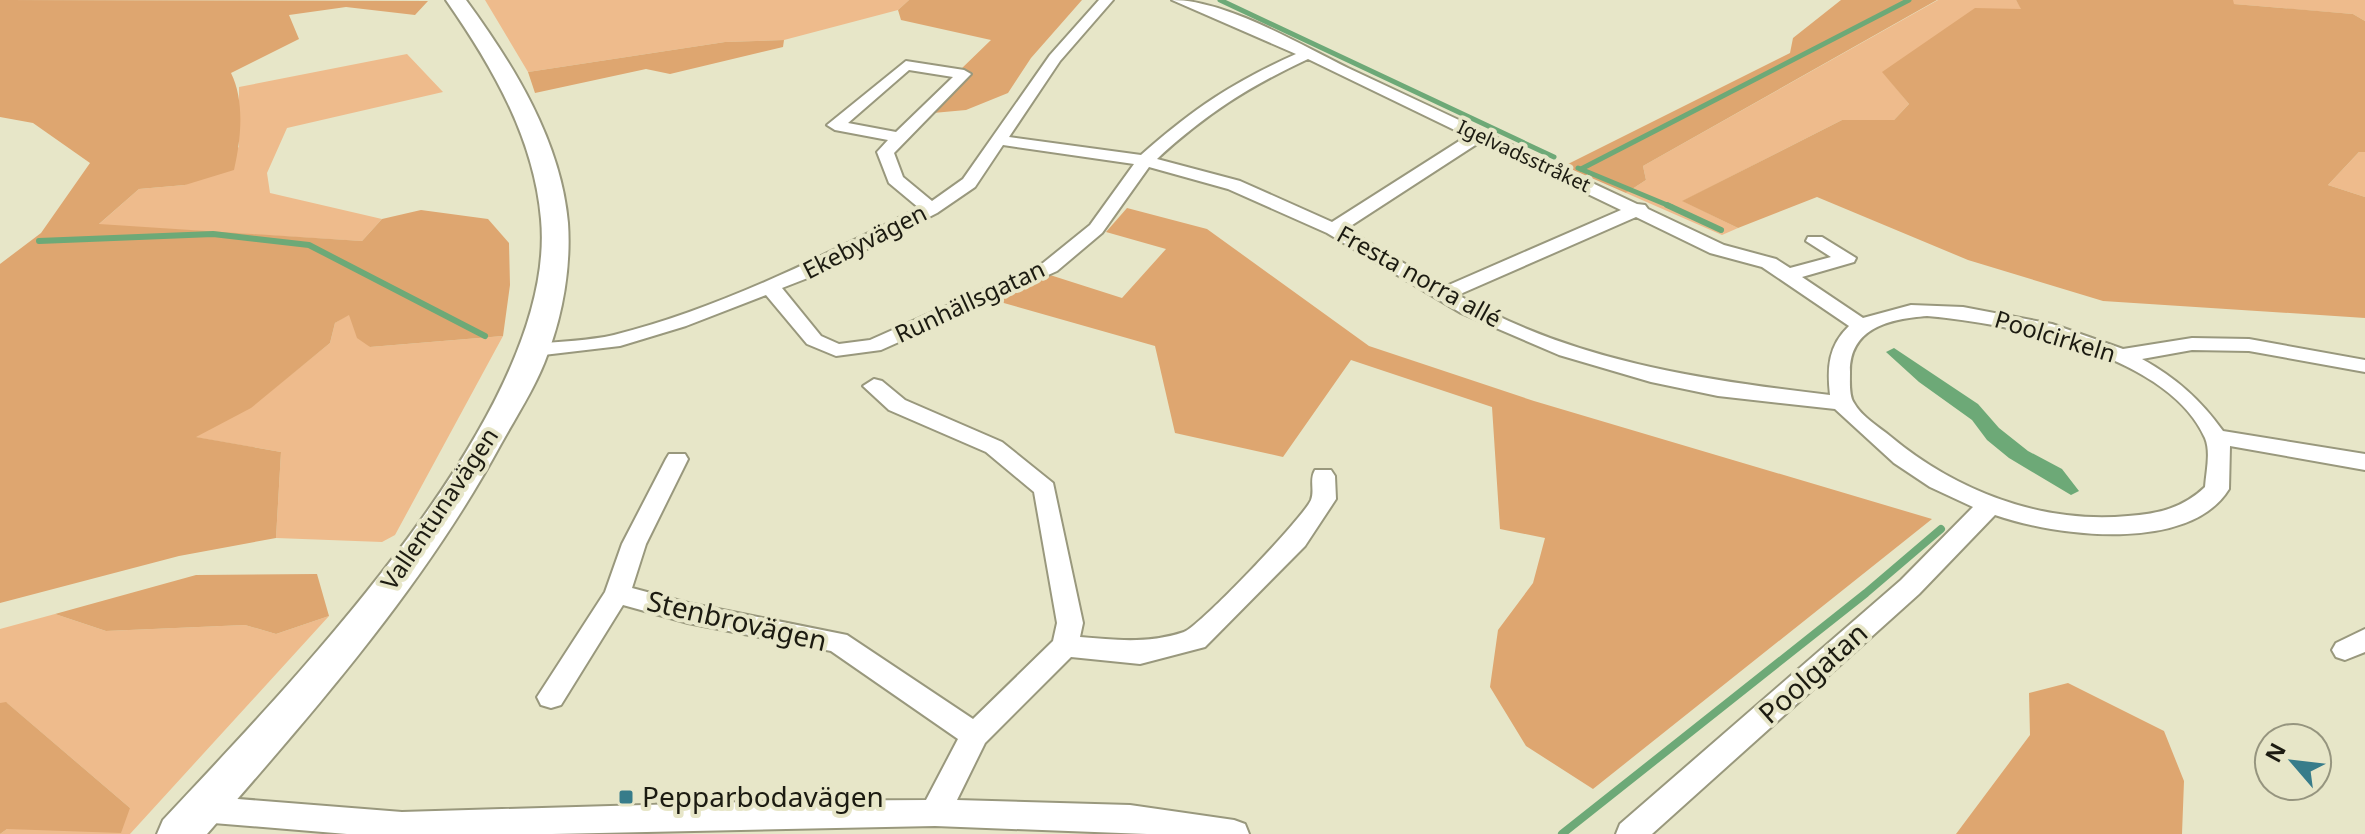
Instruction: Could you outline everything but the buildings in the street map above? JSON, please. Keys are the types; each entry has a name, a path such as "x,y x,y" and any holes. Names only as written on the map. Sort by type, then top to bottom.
{"main road":[{"name":"Vallentunavägen","path":"190,822 332,658 410,561 480,457 535,350 555,254 551,195 528,116 456,0"}],"street":[{"name":"Ekebyvägen","path":"535,350 613,342 771,288 847,254 931,209 969,183 1055,58 1106,0"},
{"name":"Igelvadsstråket","path":"1179,0 1208,8 1308,54 1639,209 1717,249 1769,263 1860,325"},
{"name":"Runhällsgatan","path":"771,288 814,340 836,350 874,346 1050,267 1096,229 1145,161 1186,124 1248,81 1308,54"},
{"path":"899,137 835,125 906,65 964,74 885,152 895,179 931,209"},
{"path":"1333,229 1479,136"},
{"name":"Fresta norra allé","path":"999,140 1145,161 1234,185 1333,229 1468,309 1552,345 1651,375 1718,389 1842,403"},
{"path":"1444,294 1639,209"},
{"path":"1787,275 1847,258 1815,241"},
{"name":"Poolcirkeln","path":"1860,325 1895,312 1964,312 2040,327 2120,356 2166,382 2192,405 2217,437"},
{"path":"1860,325 1843,346 1838,367 1842,403 1887,447 1935,482 1989,506 2046,520 2129,527 2192,511 2217,489 2217,437 2365,462"},
{"path":"2120,356 2192,344 2249,345 2365,366"},
{"path":"874,386 897,405 994,447 1045,489 1070,623 1065,646 975,735 935,813"},
{"name":"Stenbrovägen","path":"551,697 617,594 634,544 677,459"},
{"path":"1065,646 1140,653 1196,640 1296,540 1324,499 1323,476"},
{"name":"Poolgatan","path":"1631,834 1910,587 1989,506"},
{"name":"Stenbrovägen","path":"617,594 688,613 838,642 975,735"},
{"path":"190,822 698,825 935,813 1130,818 1234,834"}],"shaded area":[{"path":"0,0 428,1 415,15 346,7 289,15 299,39 231,73 238,96 240,121 234,170 185,185 139,189 99,224 362,241 382,219 421,210 488,219 509,243 510,285 503,336 370,347 357,338 349,315 335,323 330,343 251,408 196,437 281,452 276,538 179,556 0,603 0,264 41,233 90,163 33,123 0,117"},
{"path":"485,0 909,0 898,10 784,40 725,42 528,72"},
{"path":"909,0 1082,0 1031,58 1008,93 966,110 933,113 973,73 960,70 991,40 901,20 898,10"},
{"path":"1841,0 1937,0 1643,166 1646,180 1626,193 1564,166 1790,53 1793,38"},
{"path":"1938,0 2016,0 2022,9 1883,72 1909,104 1894,120 1842,120 1683,201 1738,228 1722,235 1626,193 1646,180 1643,166"},
{"path":"2016,0 2233,0 2234,4 2353,14 2365,21 2365,152 2359,152 2328,185 2365,197 2365,318 2103,301 1968,260 1817,197 1738,228 1682,201 1842,120 1894,120 1909,104 1882,72 1975,8 2021,9"},
{"path":"2233,0 2365,0 2365,21 2353,14 2233,4"},
{"path":"784,40 783,47 670,74 646,69 535,93 528,72 725,42"},
{"path":"407,54 443,92 287,128 267,173 270,193 382,219 362,241 98,225 139,189 185,185 239,147 239,87"},
{"path":"2360,151 2365,152 2365,197 2328,185"},
{"path":"1127,208 1207,229 1369,346 1534,401 1932,519 1593,789 1526,746 1490,687 1498,630 1533,583 1545,538 1500,529 1492,407 1351,360 1283,457 1175,433 1155,346 986,298 1050,275 1122,298 1166,249 1106,232"},
{"path":"349,314 370,347 503,336 395,535 382,542 276,538 281,452 194,437 251,407 330,343 335,323"},
{"path":"1894,348 1978,404 1999,428 2028,451 2062,469 2079,491 2071,495 2009,458 1987,440 1972,420 1919,382 1886,352"},
{"path":"317,574 329,616 276,634 245,625 106,631 55,614 196,575"},
{"path":"55,614 106,631 245,625 276,634 329,616 130,834 0,834 7,829 130,808 7,703 0,703 0,629"},
{"path":"2068,683 2164,731 2184,781 2182,834 1956,834 2030,735 2029,693"},
{"path":"6,702 130,808 121,833 7,829 0,834 0,703"}],"waterway":[{"path":"1220,0 1554,157"},
{"path":"1581,169 1909,0"},
{"path":"1578,168 1672,207"},
{"path":"1667,205 1721,230"},
{"path":"39,241 213,234 309,245 485,336"},
{"path":"1562,834 1866,593 1941,529"}],"place":[{"name":"Pepparbodavägen","path":"626,797"}]}
